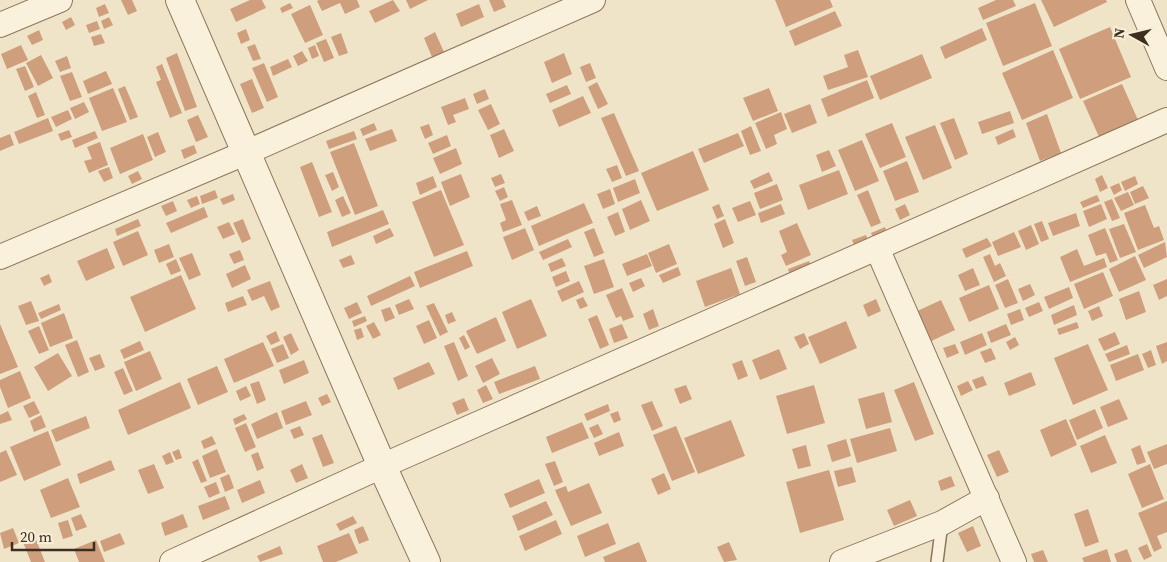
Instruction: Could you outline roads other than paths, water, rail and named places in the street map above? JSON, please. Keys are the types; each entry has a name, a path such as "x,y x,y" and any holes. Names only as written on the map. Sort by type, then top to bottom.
{"street":[{"path":"0,25 60,0"},
{"path":"180,0 382,466 426,562"},
{"path":"0,258 594,0"},
{"path":"1138,0 1167,68"},
{"path":"172,562 382,466 1167,120"},
{"path":"877,248 1014,562"},
{"path":"842,562 942,523 987,498"}],"lane":[{"path":"937,562 942,523"}]}
